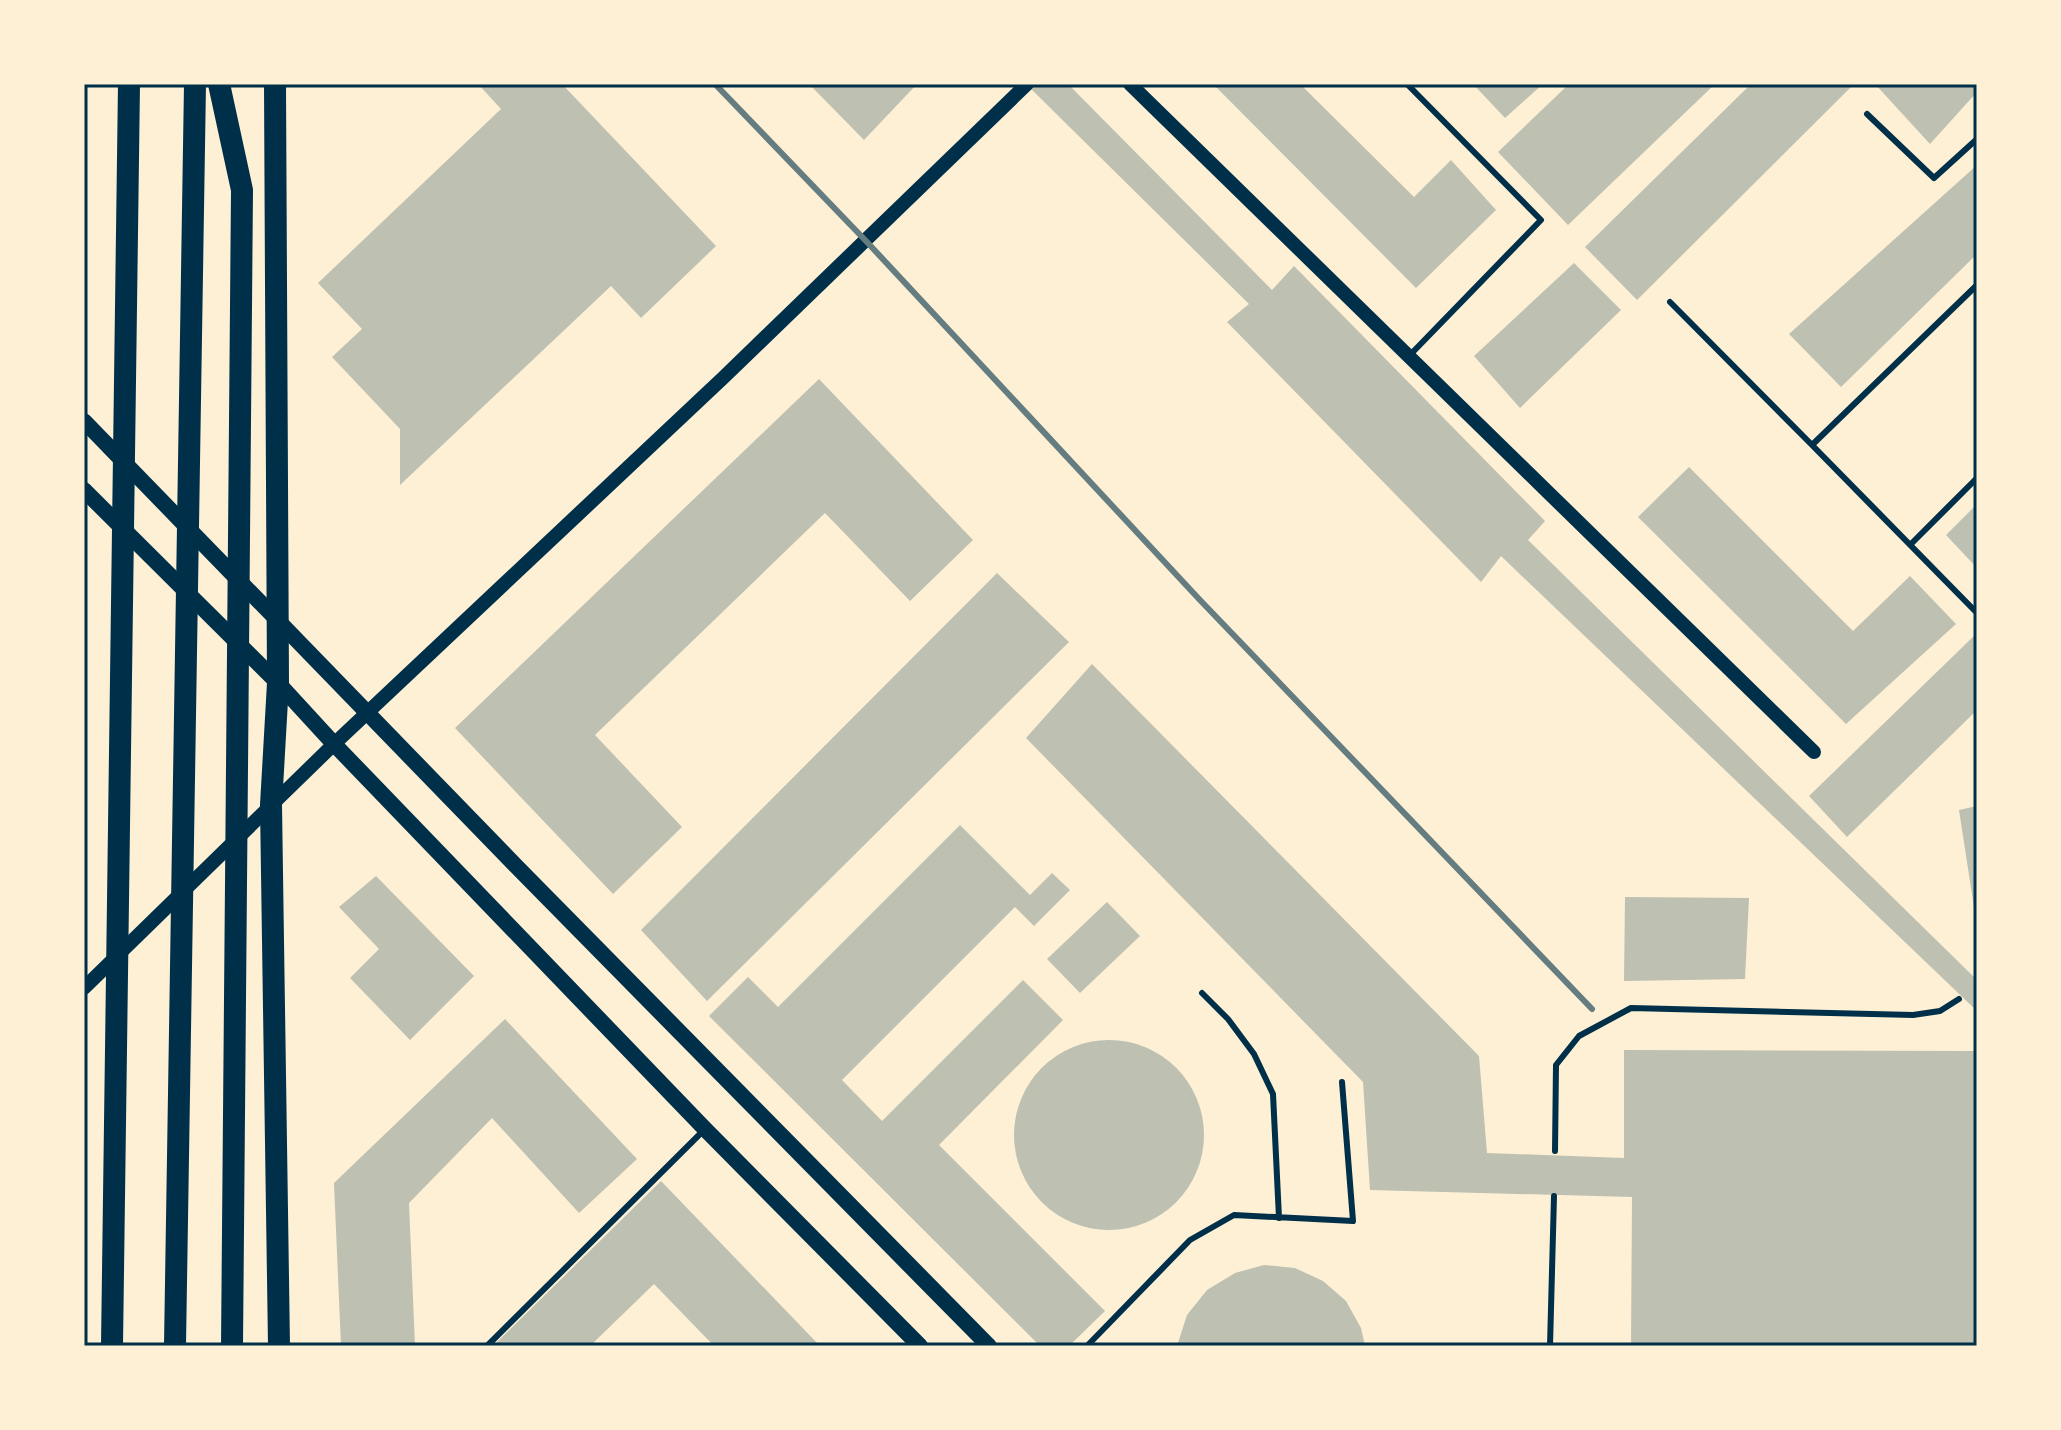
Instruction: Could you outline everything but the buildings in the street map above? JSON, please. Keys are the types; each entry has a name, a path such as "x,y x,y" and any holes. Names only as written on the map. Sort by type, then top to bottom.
{"highway":[{"path":"112,1346 129,84"},
{"path":"175,1346 195,84"},
{"path":"219,84 242,190 232,1346"},
{"path":"275,84 278,683 271,805 279,1346"}],"main road":[{"path":"84,421 989,1346"},
{"path":"84,490 278,683 705,1129 920,1346"}],"street":[{"path":"84,988 334,744 801,304 1027,84"},
{"path":"1130,84 1814,752"}],"lane":[{"path":"1407,84 1541,220 1409,356"},
{"path":"1867,114 1934,178 1977,139"},
{"path":"1812,445 1977,285"},
{"path":"1670,302 1977,613"},
{"path":"1910,545 1977,478"},
{"path":"1202,993 1228,1019 1254,1054 1273,1094 1279,1218"},
{"path":"1555,1151 1556,1065 1579,1036 1631,1008 1913,1015 1940,1011 1959,999"},
{"path":"1087,1346 1190,1240 1234,1215 1353,1221 1342,1082"},
{"path":"487,1346 705,1129"},
{"path":"1550,1346 1554,1196"}],"railway":[{"path":"715,84 866,241 1199,599 1592,1009"}]}
